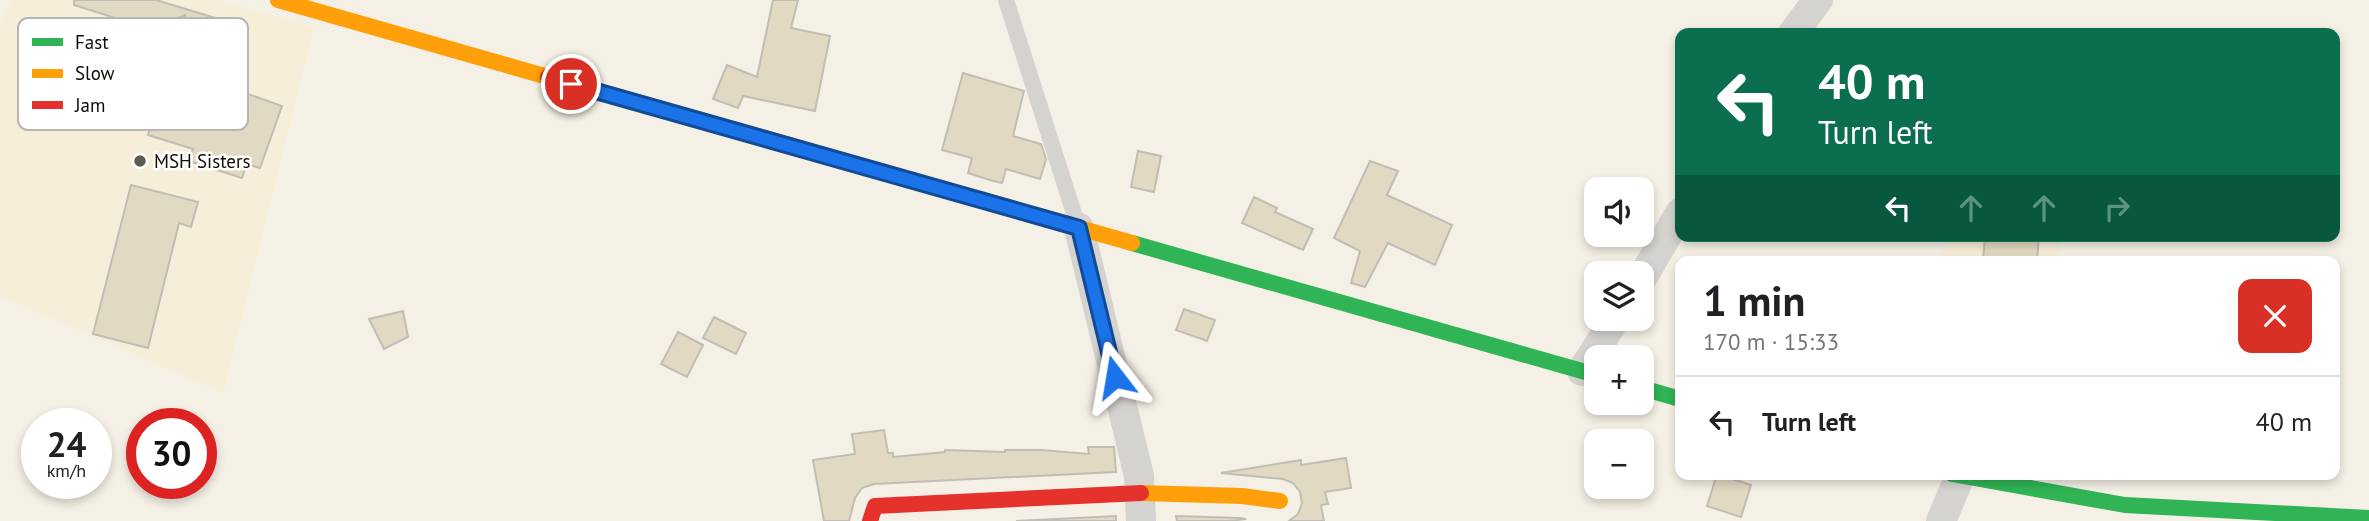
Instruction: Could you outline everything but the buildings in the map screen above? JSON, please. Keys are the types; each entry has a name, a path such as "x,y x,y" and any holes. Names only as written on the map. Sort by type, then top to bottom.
{"street":[{"path":"278,0 1584,372"},
{"path":"1797,28 1818,0"},
{"path":"1652,261 1675,222"},
{"path":"1079,228 1139,476 1140,507"},
{"path":"1654,391 1675,397"},
{"path":"1941,521 1954,480"},
{"path":"1984,480 2125,505 2369,519"},
{"path":"870,521 875,506 1243,508 1280,501"}],"lane":[{"path":"1006,0 1079,228"}],"shaded area":[{"name":"MSH Sisters","path":"12,0 216,0 314,27 223,393 0,296 0,25"},
{"path":"1944,242 2063,242 2057,256 1942,256"}],"traffic: fast":[{"path":"1132,243 1584,372"},
{"path":"1654,391 1675,398"},
{"path":"1985,480 2125,505 2369,518"}],"traffic: slow":[{"path":"278,0 548,77"},
{"path":"803,149 1132,243"},
{"path":"1141,493 1242,496 1280,501"}],"traffic: jam":[{"path":"548,77 803,149"},
{"path":"870,521 875,506 1141,493"}],"place":[{"name":"MSH Sisters","path":"140,161"}],"route":[{"path":"571,84 1079,228 1115,377"}]}
